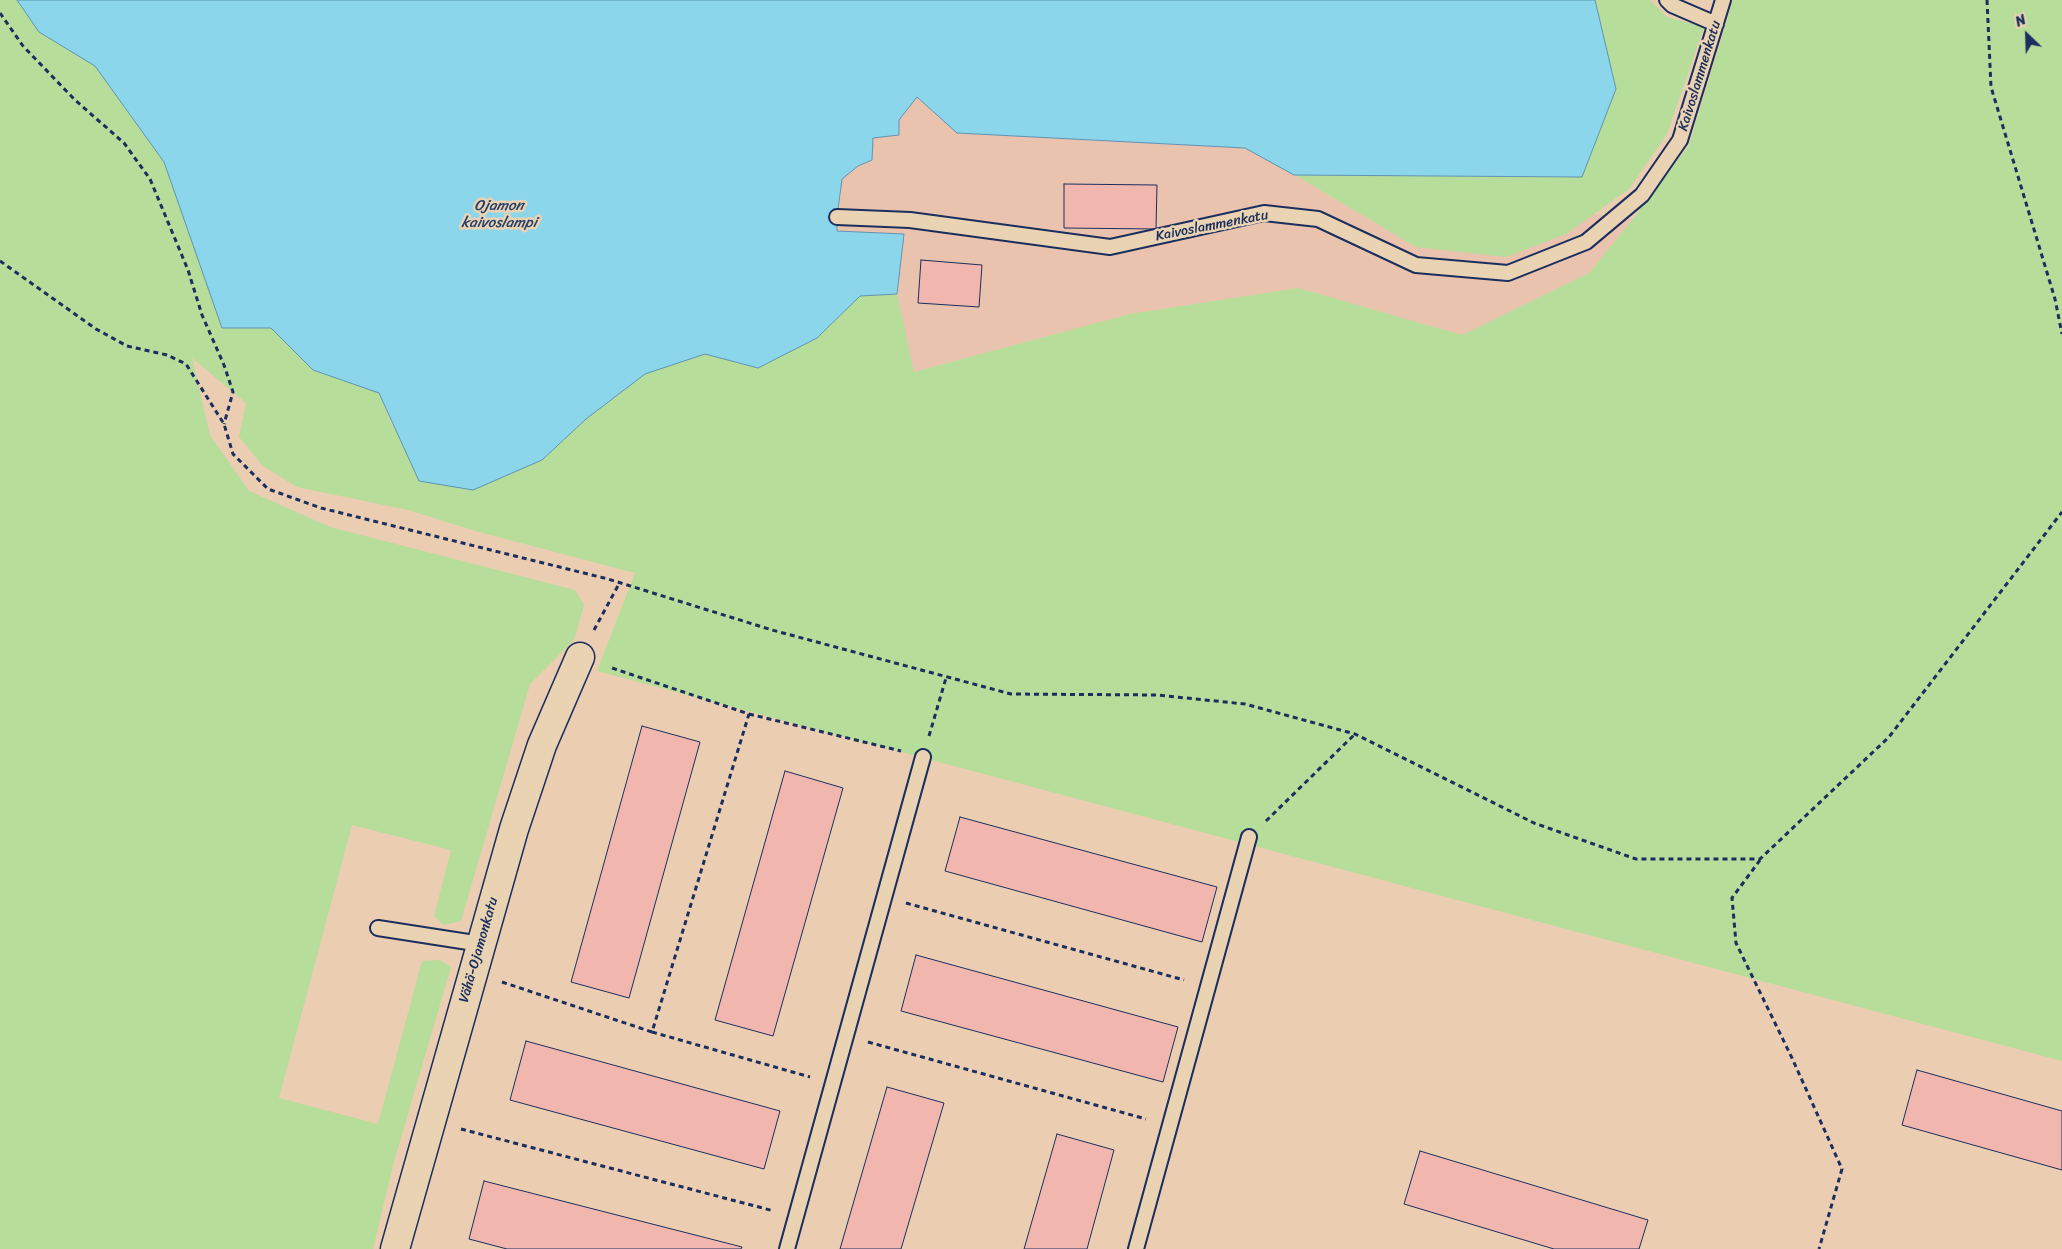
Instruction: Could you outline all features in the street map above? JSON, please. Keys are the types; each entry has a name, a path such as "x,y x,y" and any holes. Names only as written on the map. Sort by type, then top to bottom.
{"street":[{"name":"Vähä-Ojamonkatu","path":"395,1249 514,830 542,745 580,657"}],"lane":[{"path":"1667,0 1672,5 1716,24"},
{"name":"Kaivoslammenkatu","path":"837,217 910,220 1110,247 1264,213 1318,219 1416,265 1508,273 1586,242 1642,195 1680,140 1723,0"},
{"path":"787,1249 923,756"},
{"path":"1136,1249 1249,837"},
{"path":"378,928 481,944"}],"path":[{"path":"1987,0 1991,86 2055,299 2062,334"},
{"path":"0,13 23,46 75,100 124,143 150,179 188,270 202,315 224,365 233,392 224,424"},
{"path":"0,261 96,329 127,346 167,355 186,364 224,424 233,454 268,489 321,508 510,553 620,582 772,630 1011,694 1157,695 1245,704 1355,734 1534,823 1636,860 1760,859"},
{"path":"1819,1249 1842,1169 1792,1058 1736,944 1732,898 1760,859 1889,737 2062,512"},
{"path":"620,582 580,657 749,714 923,756 946,678"},
{"path":"652,1032 749,714"},
{"path":"1249,837 1355,734"},
{"path":"884,897 1208,987"},
{"path":"473,972 652,1032 832,1084"},
{"path":"846,1036 1170,1126"},
{"path":"431,1122 796,1217"}],"shaded area":[{"path":"917,97 957,133 1245,148 1286,170 1416,247 1566,234 1592,214 1633,219 1589,273 1462,335 1298,288 1130,314 913,372 897,294 904,234 837,231 842,179 858,166 872,160 873,138 899,120"}],"green space":[{"path":"0,0 17,0 39,32 95,66 164,162 222,327 271,328 313,370 379,393 392,425 542,460 586,419 645,374 705,354 758,368 817,338 860,296 897,294 914,372 1130,314 1298,288 1462,335 1589,273 1633,219 1689,145 1733,0 2062,0 2062,1061 597,671 635,573 479,532 408,510 297,487 263,466 239,437 246,403 192,358 210,435 249,491 330,527 575,590 584,605 574,640 530,684 461,921 444,925 434,916 451,850 352,825 279,1098 378,1124 422,961 440,960 451,967 393,1165 373,1249 0,1249"},
{"path":"1595,0 1650,0 1667,17 1704,27 1667,134 1629,189 1566,234 1506,257 1416,247 1295,175 1582,177 1616,89"}],"water":[{"name":"Ojamon kaivoslampi","path":"17,0 1595,0 1616,89 1582,177 1294,175 1245,148 957,133 917,97 899,120 899,135 873,138 872,160 858,166 842,179 837,217 837,231 904,234 897,294 860,296 817,338 758,368 705,354 645,374 586,419 542,460 473,490 419,481 379,393 313,370 271,328 222,328 164,162 95,66 39,32"}],"building":[{"path":"1064,184 1157,185 1156,229 1064,228"},
{"path":"921,260 982,265 979,307 918,303"},
{"path":"642,726 700,742 629,998 571,982"},
{"path":"785,771 843,788 773,1036 715,1020"},
{"path":"960,817 1217,887 1202,942 945,871"},
{"path":"916,955 1178,1027 1163,1082 901,1011"},
{"path":"526,1041 780,1111 764,1169 510,1100"},
{"path":"1917,1070 2062,1111 2062,1170 1902,1125"},
{"path":"887,1087 944,1103 901,1249 840,1249"},
{"path":"1057,1134 1114,1150 1087,1249 1024,1249"},
{"path":"1420,1151 1648,1220 1639,1249 1554,1249 1404,1204"},
{"path":"484,1181 742,1247 741,1249 507,1249 469,1239"}]}
